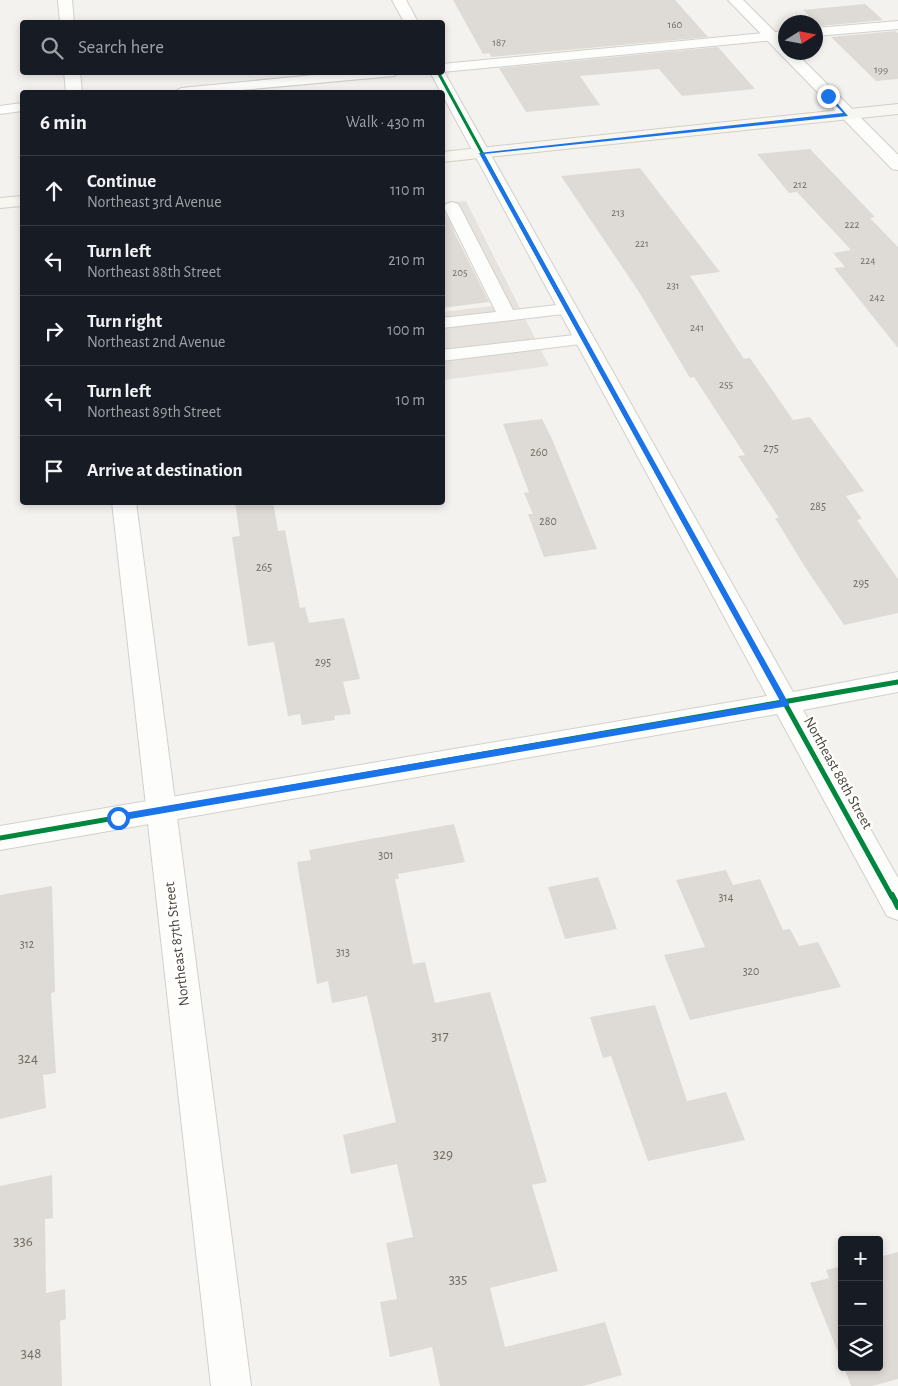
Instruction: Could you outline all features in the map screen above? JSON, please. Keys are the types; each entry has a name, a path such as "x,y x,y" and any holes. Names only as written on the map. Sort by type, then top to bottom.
{"main road":[{"path":"445,157 898,109"},
{"path":"0,203 20,201"}],"street":[{"path":"65,0 68,20"},
{"path":"399,0 410,20"},
{"path":"735,0 778,36"},
{"path":"794,60 898,165"},
{"path":"72,75 74,90"},
{"name":"Northeast 88th Street","path":"440,75 582,339 898,907"},
{"name":"Northeast 87th Street","path":"124,505 231,1386"},
{"path":"0,838 785,704 898,682"}],"lane":[{"path":"823,31 898,24"},
{"path":"445,68 778,36"},
{"path":"202,90 362,75"},
{"path":"0,110 20,108"},
{"path":"452,207 507,315"},
{"path":"445,323 566,309"},
{"path":"445,356 582,339"}],"shaded area":[{"path":"466,201 549,366 445,380 445,312 493,306 457,231 445,232 445,203"}],"building":[{"path":"453,0 675,0 708,37 492,57 489,53 483,54"},
{"path":"865,4 883,20 823,26 823,15 808,15 803,10"},
{"path":"896,31 898,33 898,79 876,81 831,37"},
{"path":"718,47 755,89 682,96 659,69 580,76 600,105 526,112 499,68"},
{"path":"810,149 875,217 870,218 898,247 898,348 834,268 845,267 833,253 851,250 797,192 789,193 757,154"},
{"path":"640,168 720,272 690,276 744,359 750,358 793,420 810,417 864,491 846,496 862,519 857,520 898,579 898,613 844,625 805,567 775,518 779,518 738,456 745,455 694,377 690,378 639,292 561,176"},
{"path":"445,214 489,302 445,308"},
{"path":"542,419 597,549 544,557 528,514 533,514 524,493 529,492 503,424"},
{"path":"235,505 274,505 278,531 285,530 300,608 305,607 309,623 344,618 360,679 343,682 351,714 334,716 335,720 302,725 300,714 288,716 274,642 248,646 232,537 240,536"},
{"path":"454,824 465,862 398,874 399,879 395,879 413,964 425,962 435,1003 490,992 547,1182 532,1185 558,1271 490,1288 505,1347 605,1322 622,1375 583,1386 440,1386 432,1347 390,1357 380,1302 397,1299 386,1243 413,1237 397,1164 351,1174 343,1135 396,1122 367,996 332,1003 328,981 317,984 297,862 311,860 309,850"},
{"path":"726,870 733,885 760,879 783,930 790,929 799,946 818,942 841,987 690,1020 664,955 705,947 676,880"},
{"path":"598,877 617,929 565,939 548,887"},
{"path":"52,886 55,992 51,993 56,1073 43,1075 46,1108 0,1119 0,895"},
{"path":"655,1005 687,1101 726,1092 745,1140 648,1161 611,1056 603,1058 590,1017"},
{"path":"52,1175 53,1218 45,1219 46,1293 65,1289 66,1319 60,1321 62,1386 0,1386 0,1186"},
{"path":"898,1252 898,1379 872,1386 851,1386 845,1371 883,1371 883,1256"},
{"path":"838,1267 838,1352 810,1283 829,1278 826,1270"}],"cycle path":[{"path":"440,75 583,339 898,907"},
{"path":"0,838 898,682"}],"route":[{"path":"118,818 785,704 481,153 847,114 828,96"}]}
